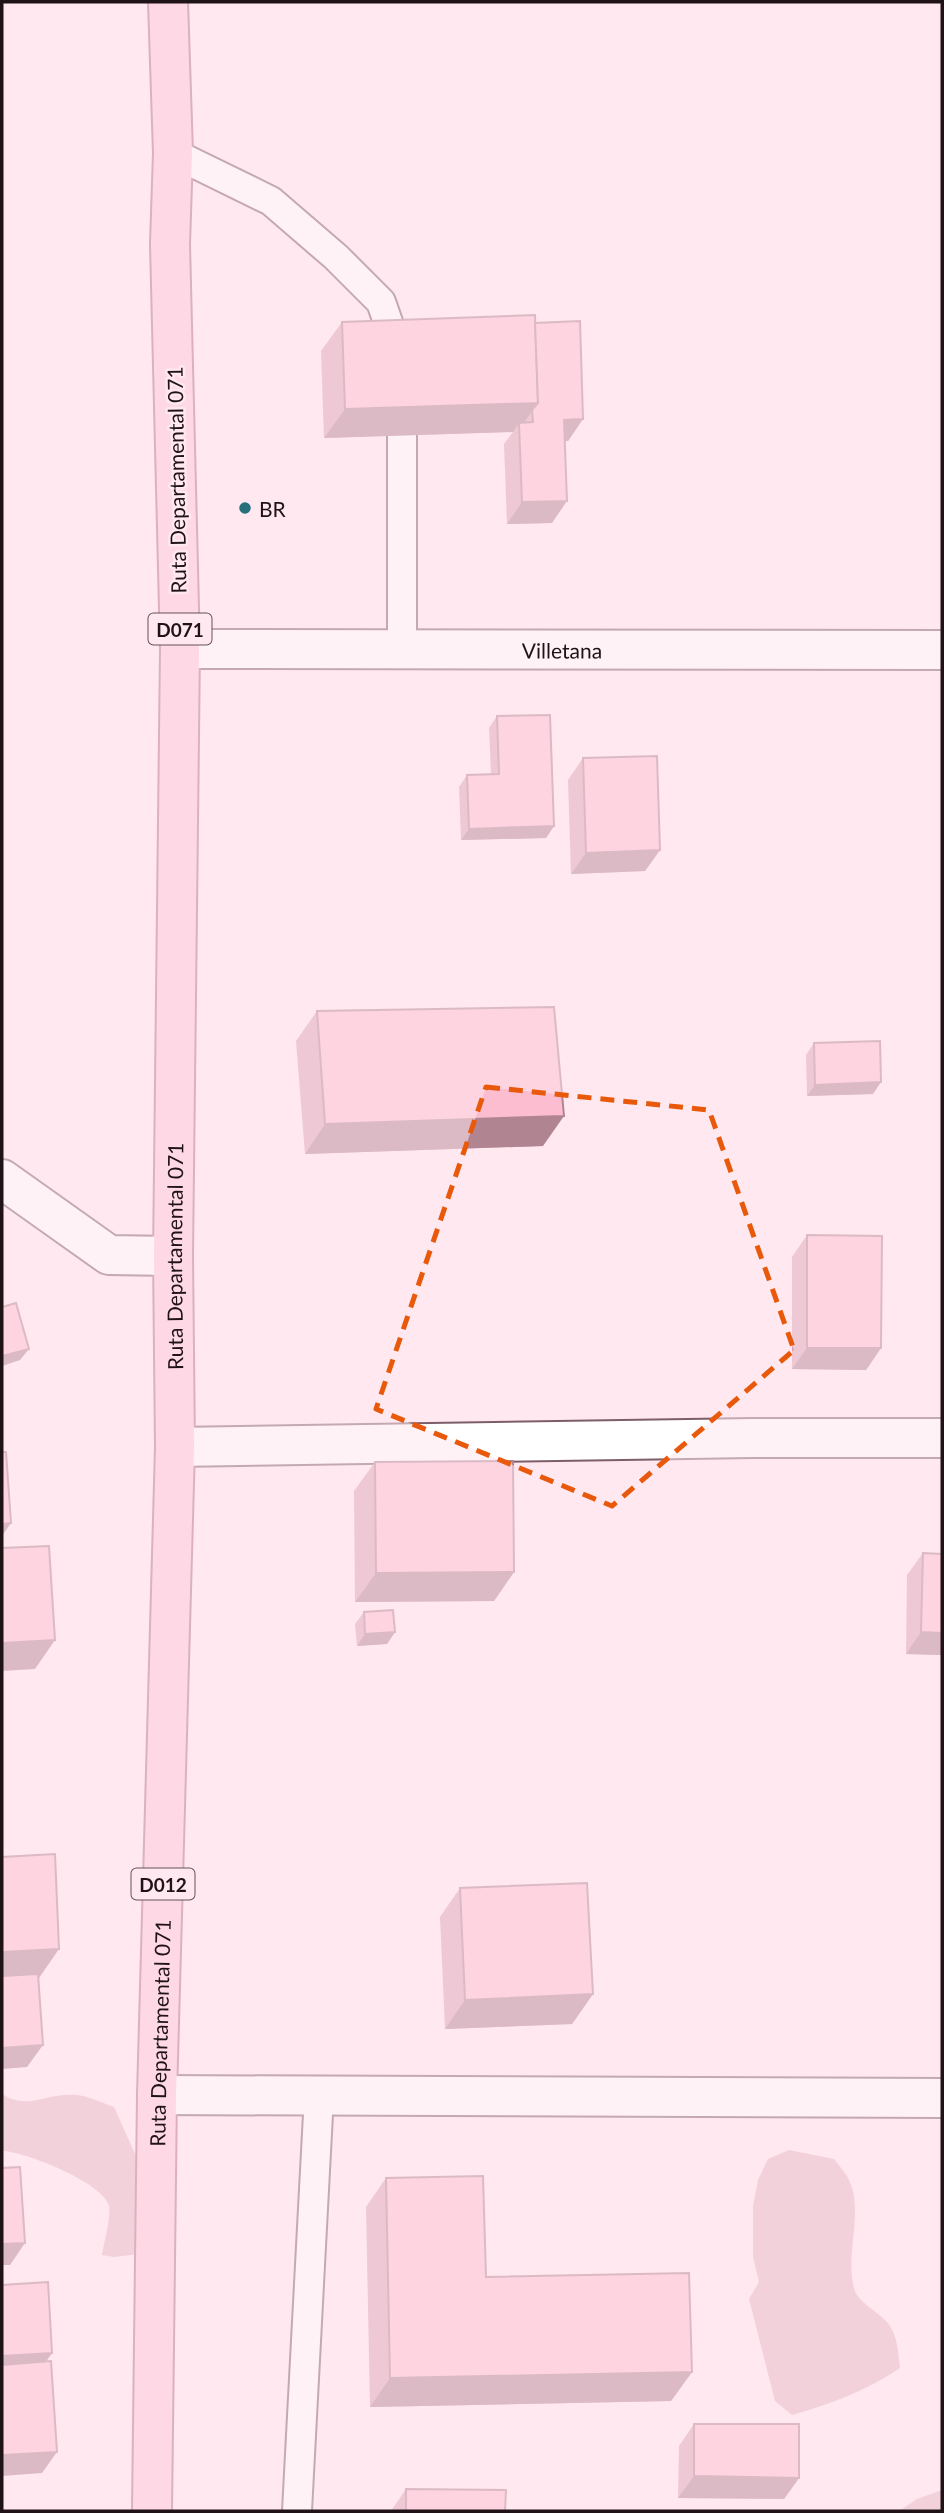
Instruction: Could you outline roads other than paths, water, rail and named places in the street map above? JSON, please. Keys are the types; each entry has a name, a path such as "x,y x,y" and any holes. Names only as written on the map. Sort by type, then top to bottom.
{"main road":[{"name":"Ruta Departamental 071","path":"152,2511 157,2095 175,1447 173,1256 180,649 170,244 173,153 169,2"}],"street":[{"name":"Villetana","path":"180,649 942,650"},
{"path":"2,1178 109,1255 173,1256"},
{"path":"175,1447 752,1438 942,1438"},
{"path":"157,2095 942,2098"}],"lane":[{"path":"173,153 271,201 336,257 382,302 397,348"},
{"path":"402,436 402,650"},
{"path":"297,2511 319,2095"}],"place":[{"name":"BR","path":"245,508"}]}
